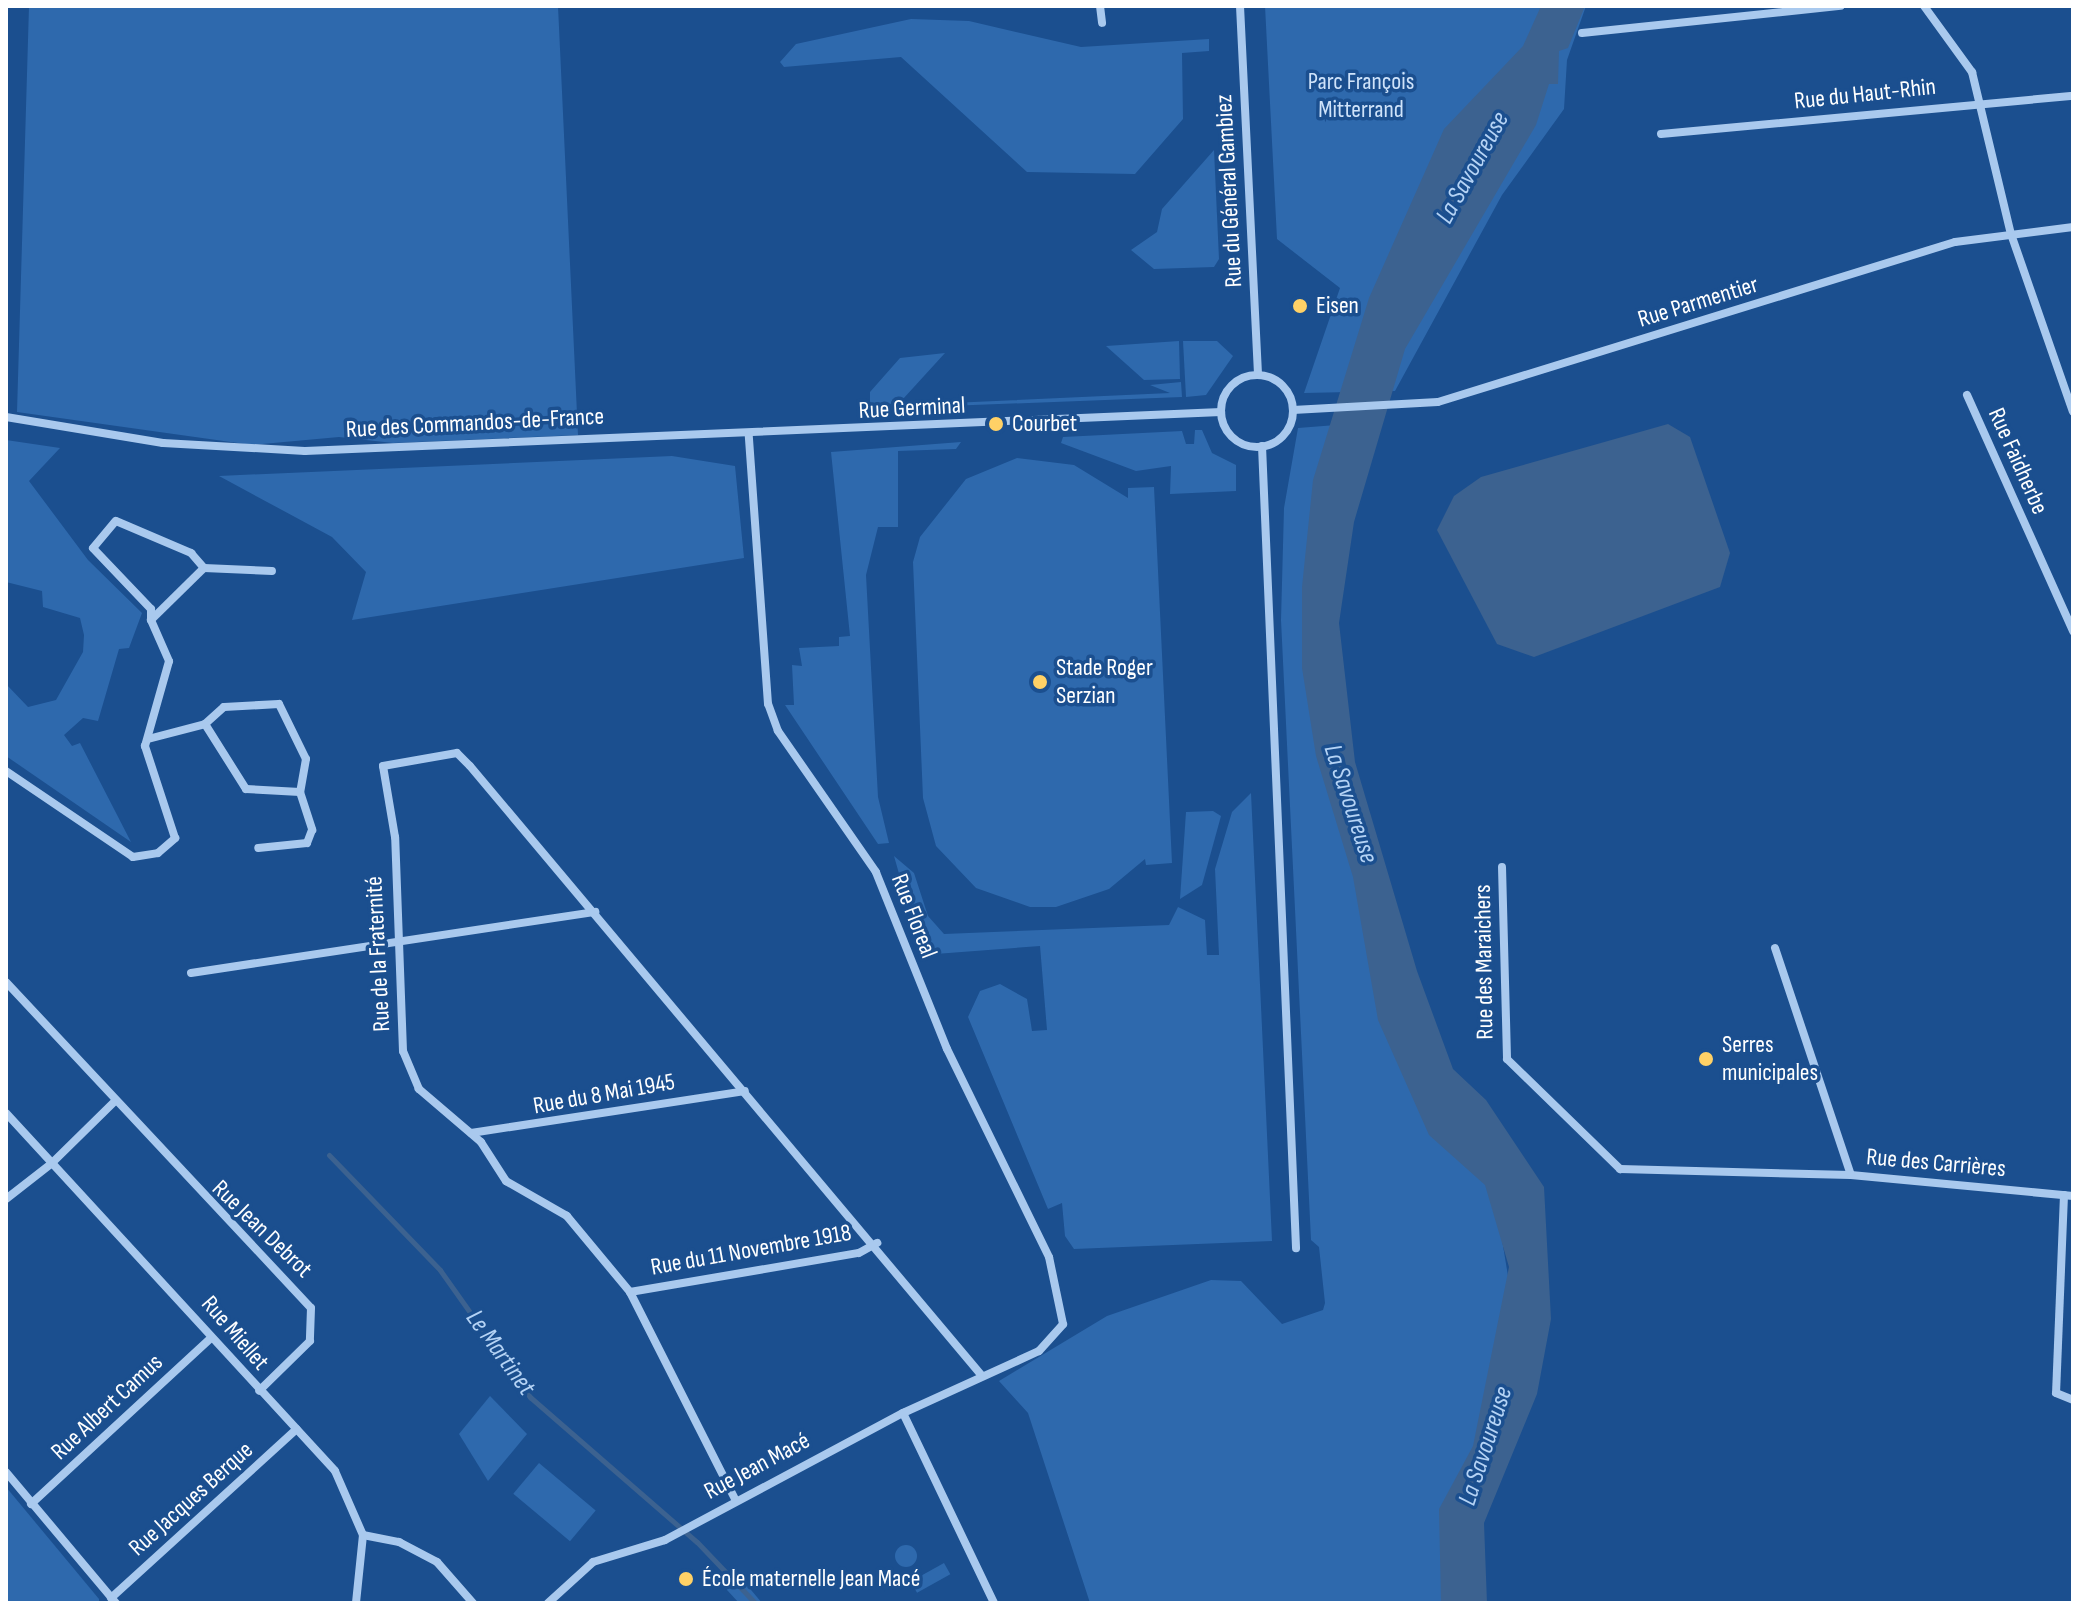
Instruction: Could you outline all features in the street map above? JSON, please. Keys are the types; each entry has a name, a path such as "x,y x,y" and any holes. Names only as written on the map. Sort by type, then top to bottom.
{"street":[{"path":"1100,6 1102,23"},
{"name":"Rue du Général Gambiez","path":"1240,6 1258,375"},
{"path":"1582,33 1841,6"},
{"path":"1924,6 1972,72 2011,234 2073,412"},
{"name":"Rue du Haut-Rhin","path":"1661,134 2073,96"},
{"name":"Rue Parmentier","path":"1293,410 1438,402 1955,242 2073,227"},
{"path":"1258,375 1286,390 1293,410 1283,436 1262,446 1230,435 1221,412 1236,382 1258,375"},
{"name":"Rue Faidherbe","path":"1967,395 2073,631"},
{"name":"Rue Germinal","path":"749,436 1221,412"},
{"name":"Rue des Commandos-de-France","path":"6,417 203,446 305,451 749,436"},
{"name":"Rue Floreal","path":"749,436 751,530 773,717 876,872 947,1049 1015,1180 1058,1287 1063,1324 1057,1339 994,1373"},
{"path":"1262,446 1296,1248"},
{"path":"6,771 133,857 158,853 175,838 148,739 169,661 151,620 151,609 95,552 116,521 179,546 204,568 272,571"},
{"path":"151,620 204,568"},
{"path":"148,739 205,724 224,707 279,704 306,759 300,792 312,830 307,843 258,848"},
{"path":"205,724 246,789 300,792"},
{"name":"Rue de la Fraternité","path":"597,912 457,753 383,766 395,837 403,1051 419,1089 470,1133 506,1181 567,1216 630,1292 735,1499"},
{"name":"Rue des Maraichers","path":"1502,867 1507,1059 1620,1169 1795,1175"},
{"path":"191,973 597,912 745,1091 877,1243 982,1376"},
{"path":"1775,948 1851,1175"},
{"name":"Rue Jean Debrot","path":"6,982 114,1102 311,1308 305,1349 259,1391"},
{"name":"Rue du 8 Mai 1945","path":"470,1133 745,1091"},
{"path":"6,1199 52,1163 114,1102"},
{"path":"6,1113 52,1163"},
{"name":"Rue Miellet","path":"52,1163 210,1339 335,1471 363,1535 356,1603"},
{"name":"Rue des Carrières","path":"1795,1175 1851,1175 2068,1195"},
{"path":"2068,1195 2056,1393 2073,1400"},
{"name":"Rue du 11 Novembre 1918","path":"630,1292 859,1253 877,1243"},
{"name":"Rue Albert Camus","path":"31,1504 210,1339"},
{"name":"Rue Jean Macé","path":"548,1603 593,1562 675,1534 735,1499 903,1413 994,1373"},
{"path":"903,1413 947,1519 994,1603"},
{"name":"Rue Jacques Berque","path":"114,1600 297,1429"},
{"path":"6,1472 114,1600"},
{"path":"363,1535 399,1542 437,1562 473,1603"}],"green space":[{"path":"29,6 558,6 578,435 393,443 339,437 252,445 17,412"},
{"name":"Parc François Mitterrand","path":"1265,6 1586,6 1567,60 1564,109 1502,195 1395,391 1304,393 1340,288 1277,239"},
{"path":"911,19 969,21 1081,47 1209,39 1209,51 1182,53 1183,119 1135,174 1027,172 901,57 784,67 780,62 796,44"},
{"path":"1214,150 1219,259 1214,267 1154,269 1131,250 1157,232 1162,209"},
{"path":"1179,341 1180,379 1144,380 1106,346"},
{"path":"1183,341 1217,341 1233,356 1206,395 1186,397"},
{"path":"945,353 903,399 885,406 1170,393 1150,385 1181,382 1182,397 870,409 870,392 900,358"},
{"path":"1336,425 1314,501 1376,985 1495,1197 1509,1282 1450,1603 1090,1603 1028,1413 999,1381 1107,1316 1211,1280 1241,1281 1282,1324 1323,1310 1325,1303 1319,1247 1311,1240 1281,620 1284,508 1298,428"},
{"path":"1195,430 1202,430 1212,453 1236,465 1236,491 1170,494 1171,466 1136,471 1061,443 1063,437 1182,431 1186,444 1194,444"},
{"path":"6,440 60,448 29,481 88,560 142,613 129,648 119,649 98,721 83,718 64,735 72,746 80,743 131,842 6,756 6,684 28,707 56,700 83,652 84,635 80,618 43,607 42,591 6,582"},
{"path":"961,442 956,449 898,451 898,527 878,527 866,575 878,797 889,843 878,844 785,705 794,705 792,665 802,666 799,648 839,646 839,637 850,636 831,452"},
{"path":"672,456 735,466 744,558 352,620 366,572 332,537 219,476"},
{"path":"1017,458 1074,465 1128,498 1128,488 1154,487 1172,863 1146,865 1145,859 1109,889 1056,907 1030,907 976,888 936,846 923,798 913,562 920,537 966,479"},
{"path":"1251,793 1272,1241 1074,1249 1065,1236 1062,1203 1048,1209 968,1017 980,991 1000,984 1027,999 1032,1031 1047,1030 1040,946 922,955 894,856 914,873 928,916 944,934 1169,925 1178,907 1205,920 1207,955 1219,955 1215,869 1232,812"},
{"path":"1213,811 1221,816 1202,885 1180,899 1186,812"},
{"path":"490,1396 527,1434 488,1481 459,1434"},
{"path":"539,1463 596,1511 570,1541 513,1494"},
{"path":"6,1487 99,1599 99,1603 6,1603"},
{"path":"906,1545 914,1548 917,1556 914,1564 906,1567 898,1564 895,1556 898,1548"},
{"path":"944,1563 950,1574 917,1593 911,1581"},
{"path":"732,1575 741,1578 762,1603 739,1603 727,1590"}],"water":[{"name":"La Savoureuse","path":"1541,6 1585,6 1568,48 1559,51 1558,84 1549,84 1536,125 1405,349 1354,522 1339,623 1355,762 1417,971 1453,1069 1486,1100 1544,1187 1551,1319 1537,1394 1484,1523 1487,1603 1441,1603 1439,1509 1473,1446 1509,1267 1485,1185 1429,1135 1378,1020 1353,877 1316,756 1302,668 1302,587 1313,480 1369,298 1444,129 1523,46"},
{"path":"1668,424 1690,437 1730,553 1720,587 1534,657 1497,644 1437,530 1454,496 1481,477"}],"waterway":[{"name":"Le Martinet","path":"329,1155 440,1270 530,1397 697,1542 755,1603"}],"place":[{"name":"Eisen","path":"1300,306"},
{"name":"Courbet","path":"996,424"},
{"name":"Stade Roger Serzian","path":"1040,682"},
{"name":"Serres municipales","path":"1706,1059"},
{"name":"École maternelle Jean Macé","path":"686,1579"}]}
